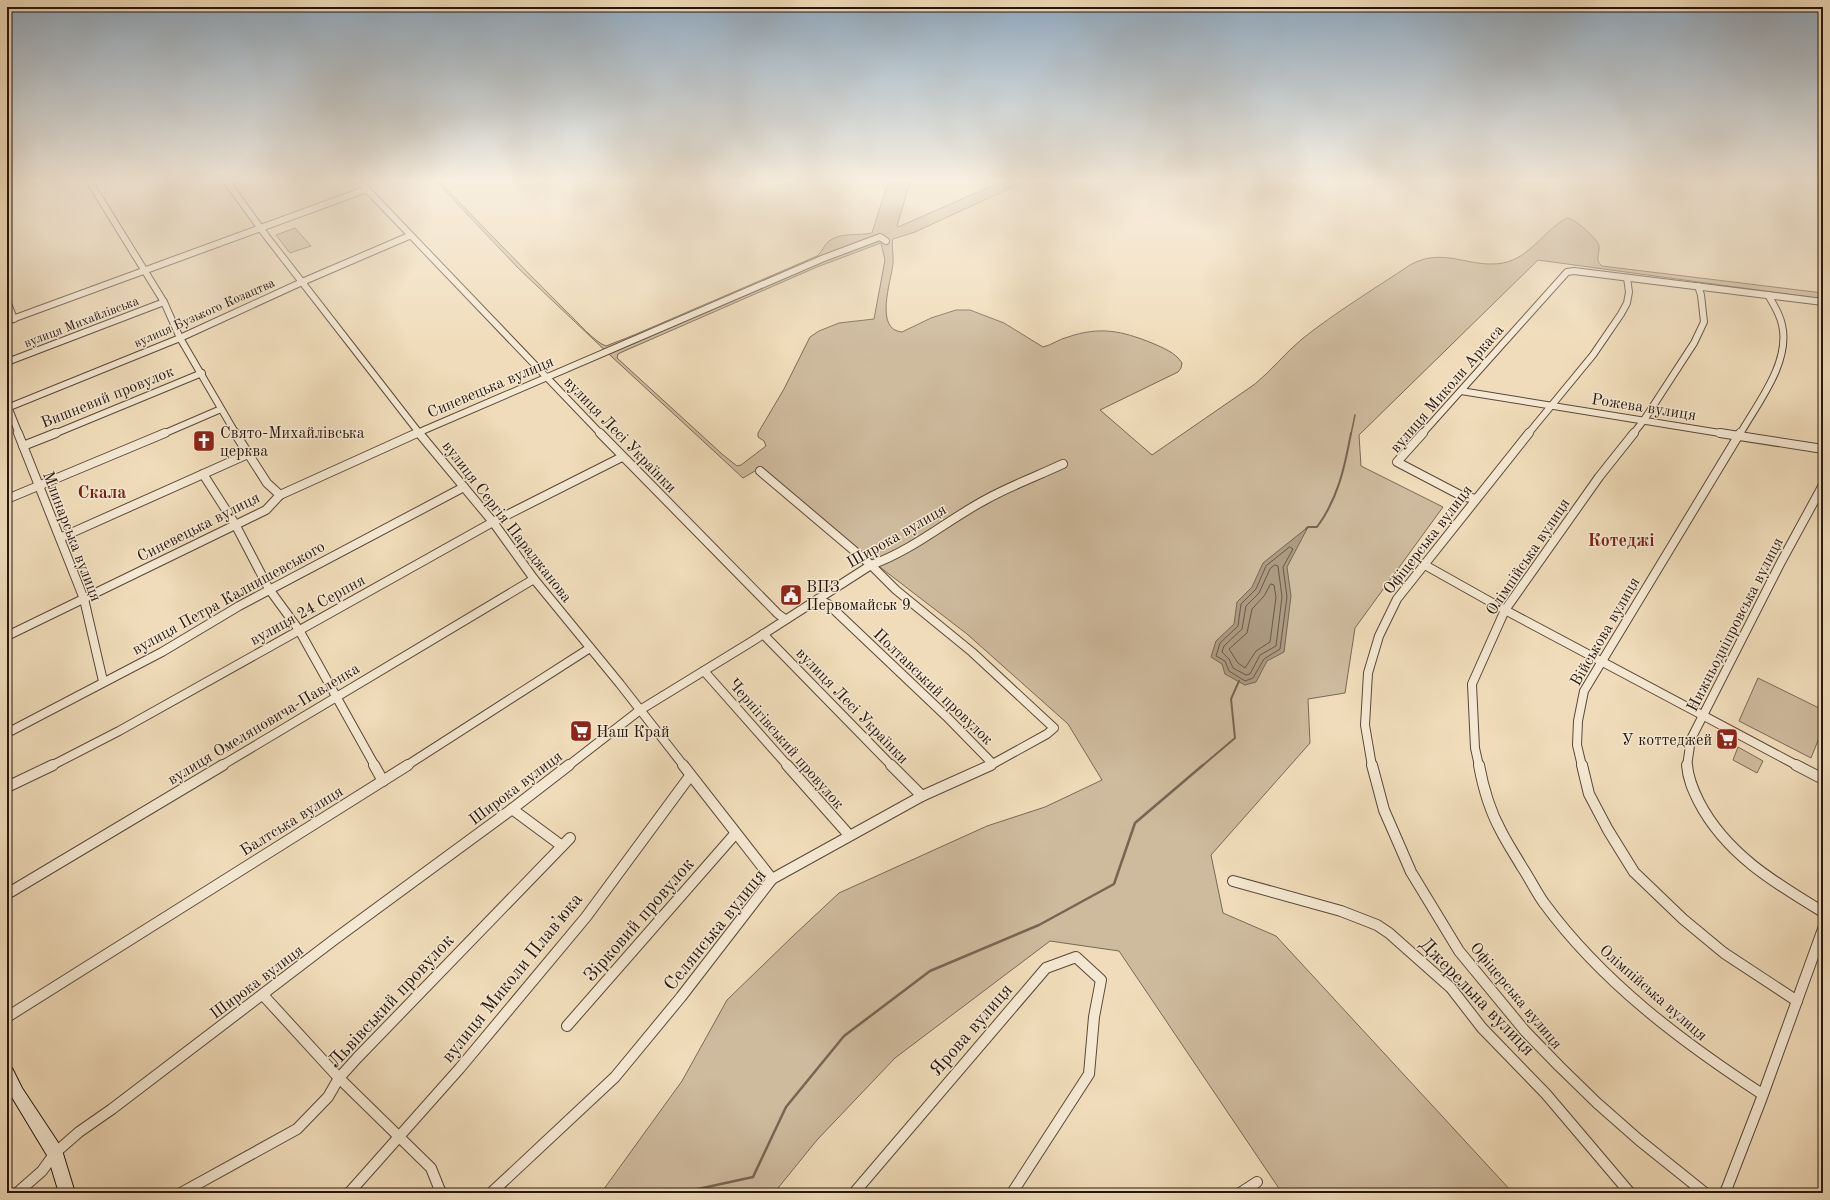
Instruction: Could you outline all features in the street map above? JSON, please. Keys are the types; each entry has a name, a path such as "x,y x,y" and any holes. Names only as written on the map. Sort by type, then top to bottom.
{"street":[{"path":"123,235 164,302 180,338 202,373 221,409 248,454 267,483 280,495"},
{"path":"7,321 244,235"},
{"name":"вулиця Сергія Параджанова","path":"266,235 419,432 493,522 534,579 640,710 735,834 772,879"},
{"name":"вулиця Бузького Козацтва","path":"7,407 180,338 302,282 409,236"},
{"name":"вулиця Лесі Українки","path":"409,236 470,296 622,457 785,619"},
{"name":"Синевецька вулиця","path":"7,636 266,510 280,495 464,411 824,258 880,238 886,241"},
{"name":"вулиця Миколи Аркаса","path":"1476,499 1462,496 1397,462 1567,272 1574,271 1627,278"},
{"path":"1627,278 1823,302"},
{"name":"Офіцерська вулиця","path":"1627,278 1629,292 1628,303 1593,355 1423,564 1397,599 1378,636 1368,673 1365,726 1372,764 1384,810 1411,872 1459,951 1525,1032 1597,1103 1639,1140 1705,1193"},
{"name":"Олімпійська вулиця","path":"1698,286 1701,295 1704,322 1694,343 1644,420 1599,477 1505,610 1472,684 1475,748 1482,781 1500,830 1544,903 1584,951 1626,992 1666,1027 1709,1060 1762,1094"},
{"name":"Військова вулиця","path":"1768,295 1780,315 1784,334 1782,355 1775,374 1584,691 1578,721 1576,745 1589,794 1608,830 1634,872 1683,919 1724,953 1797,1001"},
{"path":"7,301 14,319"},
{"name":"вулиця Михайлівська","path":"7,362 164,302"},
{"name":"Вишневий провулок","path":"23,446 202,373"},
{"name":"Рожева вулиця","path":"1461,391 1823,449"},
{"name":"Млинарська вулиця","path":"7,407 84,599 103,681"},
{"path":"7,499 221,409"},
{"path":"60,538 248,454"},
{"name":"вулиця 24 Серпня","path":"7,787 26,779 119,731 493,522 622,457"},
{"name":"Широка вулиця","path":"17,1193 42,1171 55,1153 79,1132 263,995 335,939 512,809 640,710 871,565 888,559 920,541 985,500 1063,464"},
{"path":"760,471 871,565"},
{"path":"203,474 235,524 270,589 298,630 383,781"},
{"name":"Нижньодніпровська вулиця","path":"1823,485 1820,500 1781,562 1691,739 1687,761 1690,783 1699,804 1711,825 1723,840 1754,867 1823,912"},
{"name":"вулиця Петра Калнишевського","path":"7,733 103,681 162,652 270,589 464,487"},
{"path":"1423,564 1505,610 1823,779"},
{"name":"Селянська вулиця","path":"491,1193 615,1077 681,996 772,879 849,835 922,796 993,764 1047,734 1054,728 972,652 896,590 871,565"},
{"name":"вулиця Омеляновича-Павленка","path":"7,894 534,579"},
{"name":"Полтавський провулок","path":"818,599 828,604 946,716 993,764"},
{"name":"вулиця Лесі Українки","path":"763,634 922,796"},
{"name":"Балтська вулиця","path":"7,1016 383,781 590,648"},
{"name":"Чернігівський провулок","path":"704,671 849,835"},
{"name":"вулиця Миколи Плавʼюка","path":"349,1193 460,1068 586,917 690,776"},
{"path":"512,809 562,846"},
{"name":"Зірковий провулок","path":"567,1026 735,834"},
{"name":"Львівський провулок","path":"181,1193 219,1174 297,1129 328,1097 339,1078 357,1058 570,838"},
{"name":"Джерельна вулиця","path":"1233,881 1341,911 1377,925 1389,933 1451,988 1482,1028 1546,1094 1630,1193"},
{"path":"1725,1193 1823,929"},
{"name":"Ярова вулиця","path":"854,1193 1046,968 1076,957 1101,980 1094,1017 1089,1074 1012,1193"},
{"path":"263,995 339,1078 431,1168 441,1193"},
{"path":"7,1073 17,1093 55,1153 68,1193"},
{"path":"1240,1193 1257,1182"}],"shaded area":[{"path":"276,235 301,235 311,246 290,253"},
{"path":"487,235 491,235 585,330 601,344 606,346 817,256 829,241 839,236 906,235 893,239 892,245 893,264 886,304 886,314 888,323 893,329 902,332 931,318 956,310 970,310 1004,323 1043,347 1080,334 1111,331 1131,335 1152,343 1176,356 1182,363 1178,372 1100,410 1152,455 1255,384 1296,344 1315,329 1410,265 1422,260 1445,258 1479,263 1503,263 1521,256 1545,235 1591,235 1598,243 1598,261 1602,266 1823,293 1823,299 1538,260 1359,435 1361,466 1443,507 1355,628 1345,693 1308,699 1310,743 1211,855 1223,913 1276,936 1513,1193 1282,1193 1119,951 1050,941 895,1058 817,1140 774,1193 601,1193 682,1081 727,1000 839,893 987,826 1045,807 1102,780 1068,724 967,634 872,561 760,468 743,478 518,268","holes":["881,243 885,260 874,319 839,323 819,331 810,337 784,389 758,433 758,437 764,441 766,446 741,465 737,466 617,358 618,354 622,352 817,267"]},
{"path":"1758,678 1823,710 1823,728 1811,758 1739,721"},
{"path":"1738,747 1763,761 1757,773 1733,760"}],"water":[{"path":"1308,527 1287,567 1291,596 1284,652 1267,661 1256,682 1245,685 1225,674 1222,664 1211,657 1216,641 1234,624 1237,602 1252,587 1263,563"}],"waterway":[{"path":"1351,434 1355,415"},
{"path":"1306,529 1308,527 1317,527 1330,505 1340,482 1351,433"},
{"path":"1202,766 1235,738 1231,699 1239,681"},
{"path":"697,1193 698,1189 753,1177 786,1107 844,1036 930,971 1039,925 1114,884 1135,823 1203,765"}],"place":[{"name":"Свято-Михайлівська церква","path":"204,441"},
{"name":"ВПЗ Первомайськ 9","path":"791,595"},
{"name":"Наш Край","path":"581,731"},
{"name":"У коттеджей","path":"1727,739"}],"district":[{"name":"Скала","path":"102,492"},
{"name":"Котеджі","path":"1621,540"}]}
